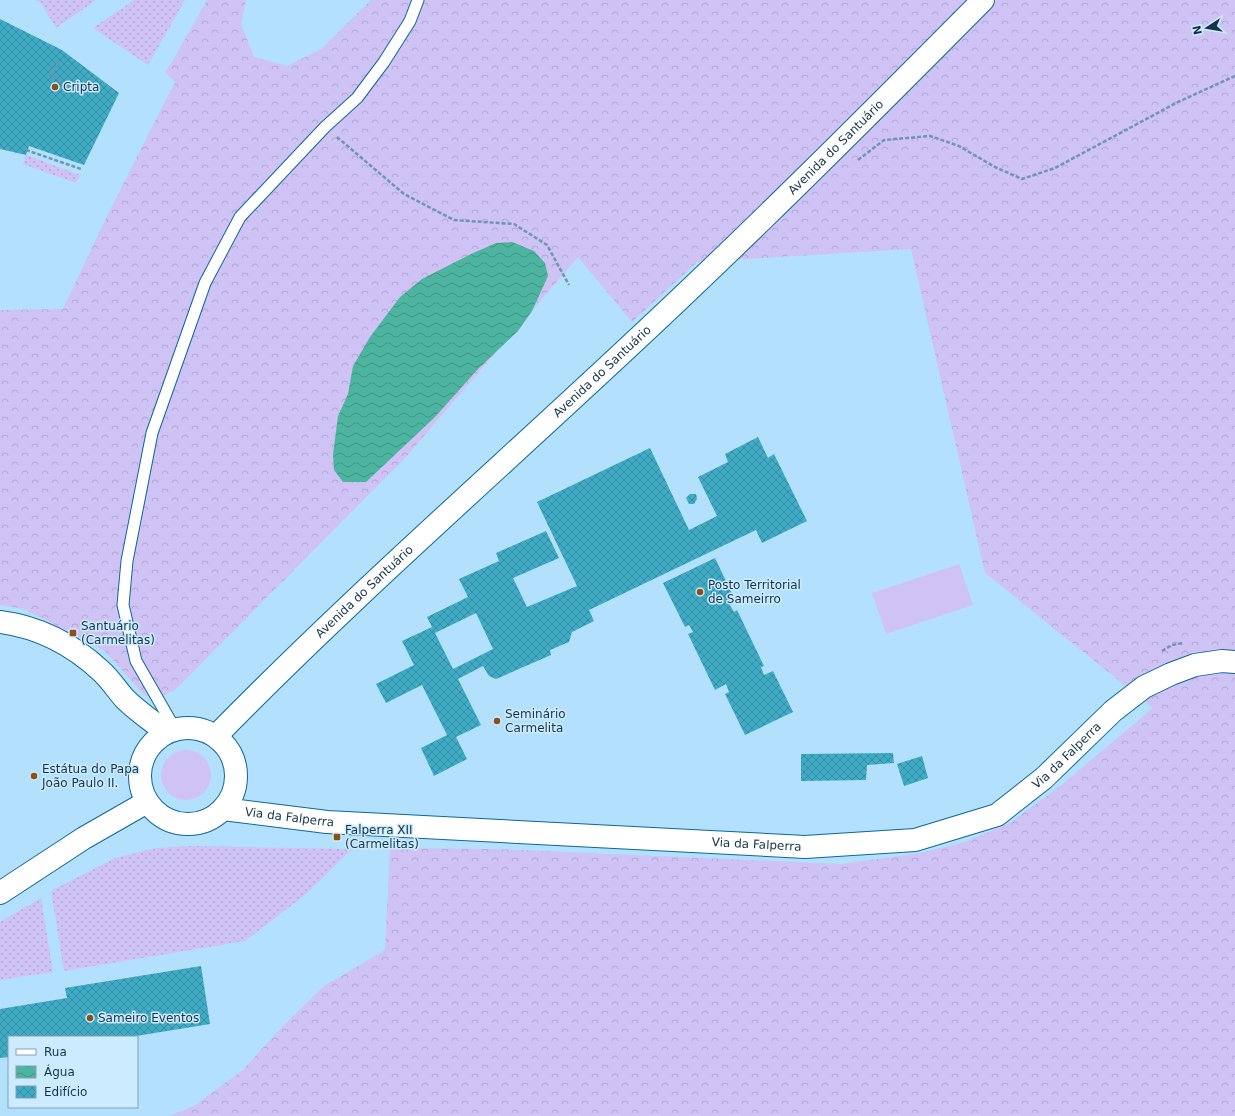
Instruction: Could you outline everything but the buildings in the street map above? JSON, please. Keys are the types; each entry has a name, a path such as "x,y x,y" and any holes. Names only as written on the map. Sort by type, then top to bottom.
{"main road":[{"name":"Avenida do Santuário","path":"216,736 281,670 688,292 839,146 983,0"},
{"path":"0,622 16,624 46,635 75,649 102,672 126,700 170,731"},
{"name":"Via da Falperra","path":"223,809 327,822 805,847 915,840 997,815 1044,778 1113,712 1144,687 1170,674 1195,665 1222,661 1235,662"},
{"path":"193,727 216,736 226,745 233,757 236,771 236,785 231,798 223,809 214,817 202,822 190,824 178,823 166,819 155,812 147,802 142,790 140,776 141,763 146,751 155,740 170,731 193,727"},
{"path":"0,892 84,838 147,802"}],"lane":[{"path":"170,731 136,660 123,605 127,561 152,433 205,283 240,217 325,127 357,98 384,62 410,21 418,0"}],"path":[{"path":"59,62 50,74 72,90"},
{"path":"852,165 884,140 930,136 959,146 1022,179 1055,168 1178,102 1235,76"},
{"path":"325,127 404,194 454,220 514,224 547,245 569,285"},
{"path":"26,150 82,169"},
{"path":"1161,652 1172,645 1186,643"}],"green space":[{"path":"34,0 96,0 56,28 41,3"},
{"path":"134,0 185,0 148,65 93,28"},
{"path":"207,0 246,0 241,24 254,57 287,66 321,49 371,0 1235,0 1235,1116 169,1116 194,1106 243,1070 282,1027 324,986 385,950 390,848 496,849 841,864 921,853 965,842 1010,823 1059,787 1153,708 985,573 911,249 697,262 632,322 578,257 405,458 175,690 158,698 144,695 105,651 24,609 0,605 0,310 63,309 110,210 175,82 165,72"},
{"path":"26,155 80,175 76,183 23,164"},
{"path":"959,564 973,605 886,634 872,593"},
{"path":"186,750 200,754 207,761 211,775 207,789 200,796 186,800 172,796 165,789 161,775 165,761 172,754"},
{"path":"191,846 352,849 305,895 245,941 64,971 51,891 115,858 156,848"},
{"path":"41,898 53,972 0,980 0,922"}],"water":[{"path":"512,242 534,251 545,263 548,276 532,311 518,331 478,369 435,417 366,482 343,482 334,470 333,454 338,416 348,394 353,366 370,337 400,297 422,279 496,243"}],"place":[{"name":"Cripta","path":"55,87"},
{"name":"Posto Territorial de Sameirro","path":"700,592"},
{"name":"Santuário (Carmelitas)","path":"73,633"},
{"name":"Seminário Carmelita","path":"497,721"},
{"name":"Estátua do Papa João Paulo II.","path":"34,776"},
{"name":"Falperra XII (Carmelitas)","path":"337,837"},
{"name":"Sameiro Eventos","path":"90,1018"}]}
